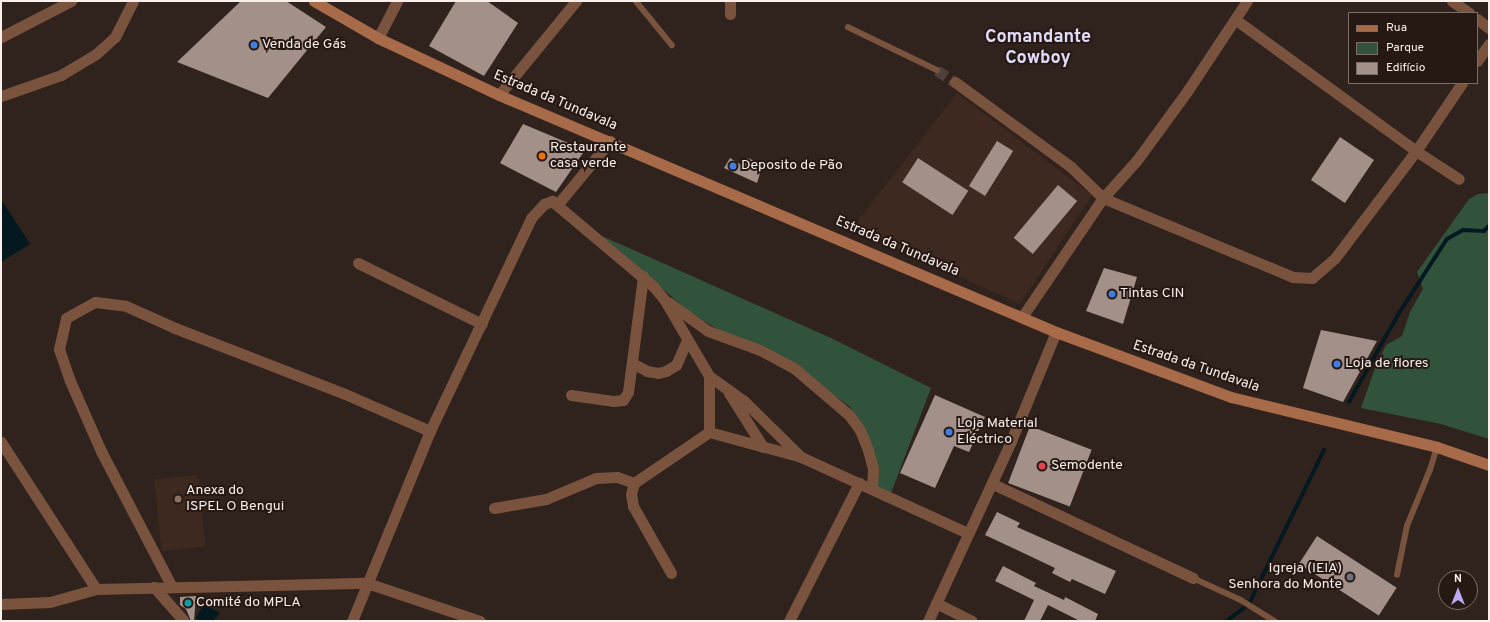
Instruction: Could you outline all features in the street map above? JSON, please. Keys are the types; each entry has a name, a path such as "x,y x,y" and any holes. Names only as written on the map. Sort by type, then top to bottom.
{"main road":[{"name":"Estrada da Tundavala","path":"316,2 378,38 499,95 1056,332 1231,397 1436,447 1489,465"}],"street":[{"path":"1,37 71,1"},
{"path":"1,96 61,75 96,54 115,38 133,1"},
{"path":"378,38 397,1"},
{"path":"499,95 576,1"},
{"path":"730,1 730,14"},
{"path":"1022,317 1103,198 1137,160 1236,20 1247,1"},
{"path":"1452,1 1468,12"},
{"path":"1236,20 1416,151 1459,179"},
{"path":"1478,20 1489,28"},
{"path":"1478,60 1489,44"},
{"path":"955,82 1071,167 1103,198 1293,277 1312,278 1335,258 1416,151 1461,84"},
{"path":"558,204 610,141"},
{"path":"352,621 430,431 531,218 544,204 552,201 558,204 643,276 664,299 708,331 760,350 794,368 849,415 860,430 868,450 873,469 872,488"},
{"path":"358,263 482,324"},
{"path":"572,395 595,400 623,400 628,392 643,276"},
{"path":"664,299 709,376 744,401 801,457"},
{"path":"172,587 100,451 70,381 59,350 66,318 95,302 126,306 176,328 345,394 430,431"},
{"path":"928,621 968,533 993,484 1056,332"},
{"path":"632,363 647,372 658,373 666,371 676,365 687,340"},
{"path":"709,376 709,432"},
{"path":"726,389 763,447"},
{"path":"671,573 633,506 631,494 634,483 709,432 801,457 968,533"},
{"path":"1,442 96,589"},
{"path":"494,508 546,499 596,478 617,477 634,483"},
{"path":"789,621 860,483"},
{"path":"993,484 1193,578"},
{"path":"1,604 50,602 96,589 367,584 480,621"},
{"path":"154,587 184,621"},
{"path":"936,603 972,621"}],"lane":[{"path":"636,1 672,45"},
{"path":"848,27 937,70"},
{"path":"1397,575 1408,526 1430,470 1436,447"},
{"path":"1193,578 1241,600 1274,621"}],"shaded area":[{"path":"957,93 1092,195 1020,304 852,228"},
{"name":"Anexa do ISPEL O Bengui","path":"198,475 206,547 162,551 154,480"}],"green space":[{"path":"1489,193 1489,439 1441,424 1361,408 1375,368 1386,345 1402,336 1410,312 1423,289 1417,272 1469,199 1478,194"},
{"path":"602,236 831,338 931,388 891,493 877,488 874,451 850,407 822,386 722,332 688,311"}],"water":[{"path":"1,199 30,244 1,262"},
{"path":"204,604 220,613 213,621 200,621 196,618"}],"building":[{"name":"Venda de Gás","path":"241,1 286,1 326,27 268,98 177,62"},
{"path":"456,1 487,1 518,23 484,76 429,46"},
{"name":"Restaurante casa verde","path":"523,124 585,150 556,192 500,163"},
{"path":"1340,137 1374,160 1345,203 1311,180"},
{"path":"997,141 1013,151 985,196 969,186"},
{"path":"730,158 743,166 747,158 763,164 757,183 724,168"},
{"path":"918,158 968,191 953,215 902,182"},
{"path":"1058,185 1077,201 1033,254 1014,238"},
{"name":"Tintas CIN","path":"1104,268 1137,277 1123,324 1086,311"},
{"name":"Loja de flores","path":"1321,330 1377,341 1343,402 1303,388"},
{"name":"Loja Material Eléctrico","path":"935,395 985,417 969,452 954,446 935,488 900,473"},
{"path":"1030,426 1092,450 1070,507 1008,483"},
{"path":"997,512 1020,523 1017,527 1116,571 1105,594 1072,579 1070,582 1052,573 1055,568 985,535"},
{"path":"1317,536 1397,588 1379,615 1299,564"},
{"path":"1003,566 1036,583 1034,586 1064,600 1065,597 1098,614 1095,621 1080,621 1048,605 1040,621 1024,621 1034,600 995,581"},
{"name":"Comité do MPLA","path":"196,596 194,621 191,621 186,609 180,605 180,597"}],"waterway":[{"path":"1349,402 1398,315 1447,239 1463,230 1484,231 1489,226"},
{"path":"1227,621 1249,604 1324,450"}],"tunnel":[{"path":"937,70 955,82"}],"place":[{"name":"Venda de Gás","path":"254,45"},
{"name":"Restaurante casa verde","path":"542,156"},
{"name":"Deposito de Pão","path":"733,166"},
{"name":"Tintas CIN","path":"1112,294"},
{"name":"Loja de flores","path":"1337,364"},
{"name":"Loja Material Eléctrico","path":"949,432"},
{"name":"Semodente","path":"1042,466"},
{"name":"Anexa do ISPEL O Bengui","path":"178,499"},
{"name":"Igreja (IEIA) Senhora do Monte","path":"1350,577"},
{"name":"Comité do MPLA","path":"188,603"}],"district":[{"name":"Comandante Cowboy","path":"1038,49"}]}
